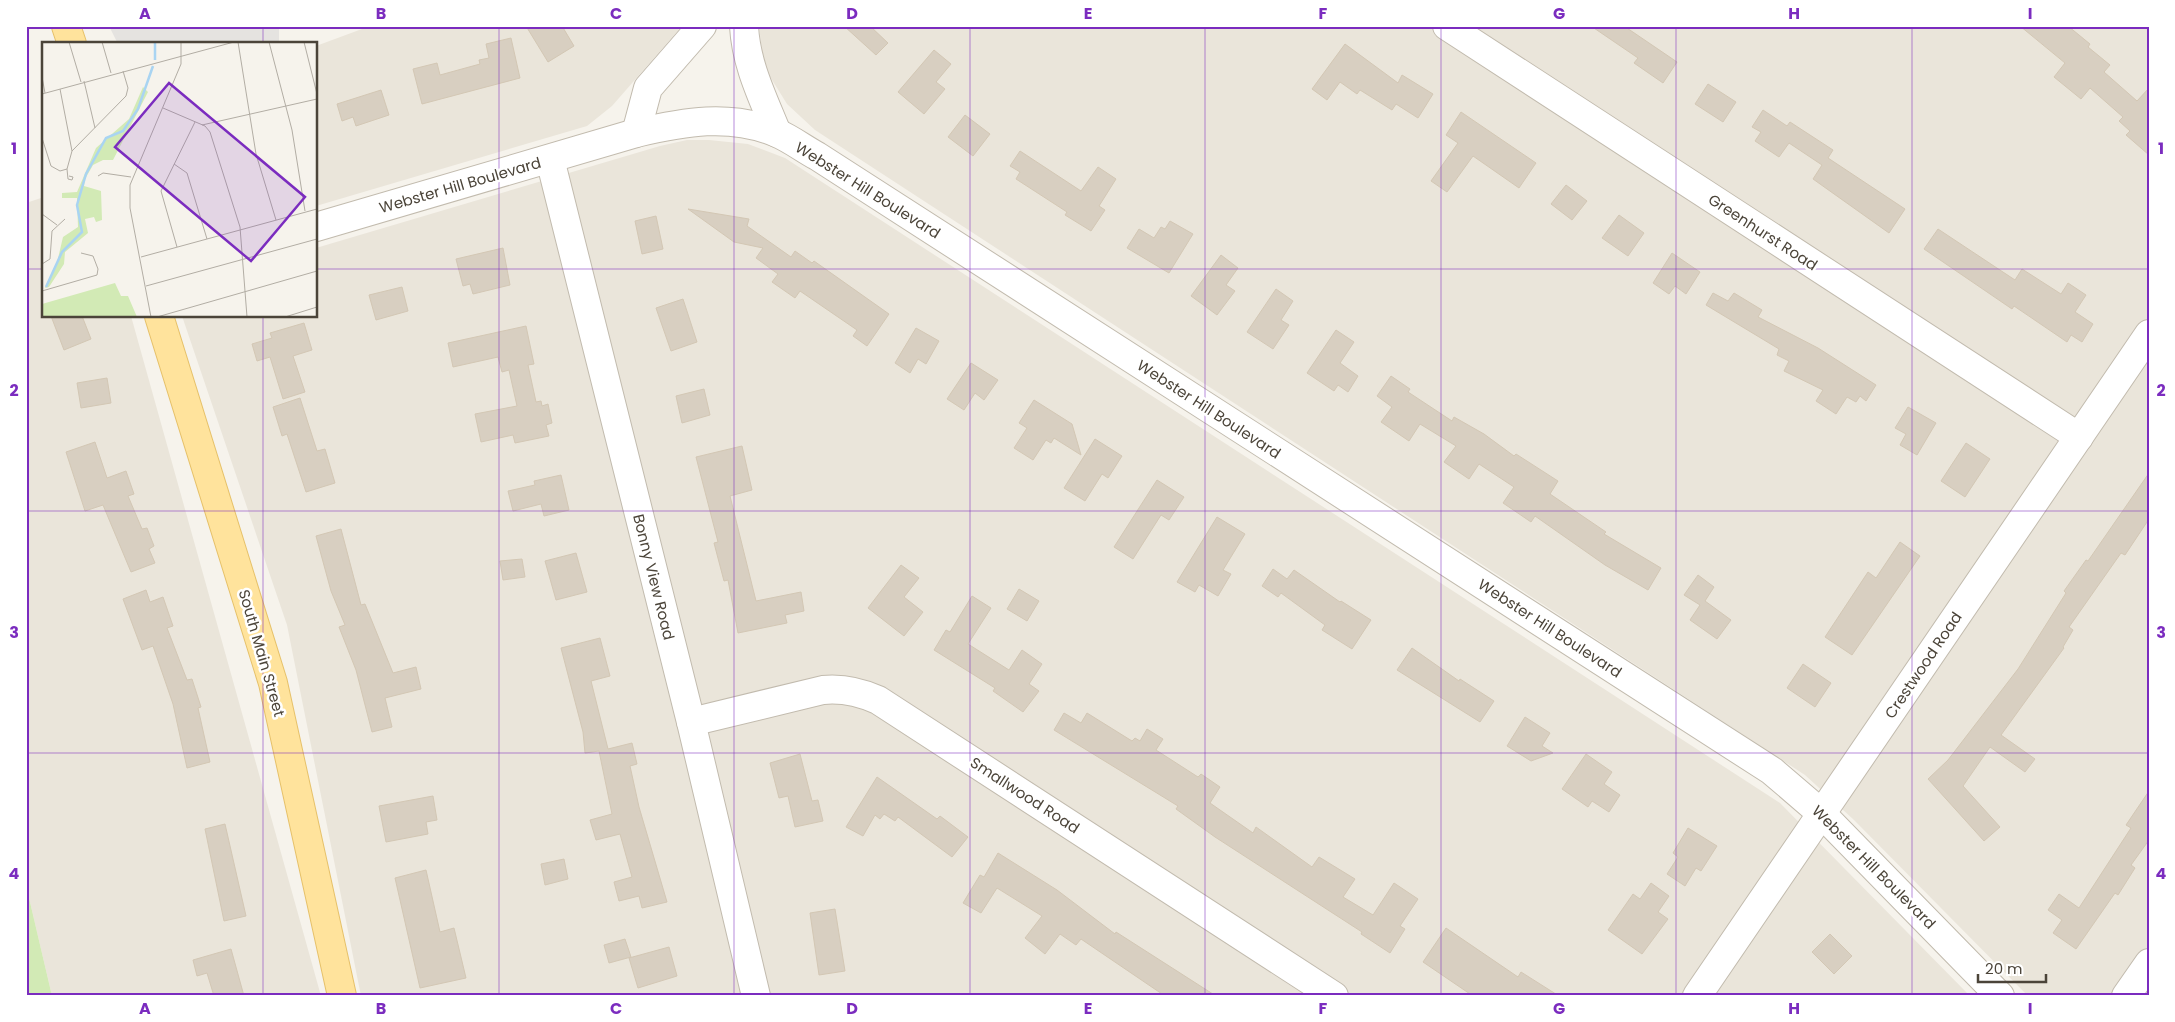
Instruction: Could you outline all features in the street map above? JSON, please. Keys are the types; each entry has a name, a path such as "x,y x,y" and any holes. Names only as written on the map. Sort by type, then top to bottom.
{"main road":[{"path":"66,26 71,42"},
{"name":"South Main Street","path":"160,318 273,683 342,996"}],"street":[{"path":"636,133 648,88 702,26"},
{"path":"744,26 746,52 776,133"},
{"name":"Greenhurst Road","path":"1447,26 2079,437"},
{"name":"Webster Hill Boulevard","path":"318,226 636,133 684,122 712,120 740,123 776,133 842,172 1772,771 1821,813 2000,996"},
{"name":"Bonny View Road","path":"550,159 691,722 756,996"},
{"name":"Crestwood Road","path":"1697,996 2149,334"},
{"name":"Smallwood Road","path":"691,722 823,690 856,692 872,698 1334,996"},
{"path":"2126,996 2149,964"}],"shaded area":[{"path":"109,26 279,26 279,42 117,42"},
{"path":"370,26 682,26 612,106 587,126 318,205 318,45"},
{"path":"759,26 2149,26 2149,996 2028,996 1854,820 1805,775 815,130 787,104 769,75 762,51"},
{"path":"687,140 709,140 748,144 785,158 1780,803 1970,996 361,996 287,625 183,318 318,318 318,247 660,146"},
{"path":"42,198 42,318 132,318 321,996 52,996 26,885 26,203"}],"green space":[{"path":"26,885 52,996 26,996"}],"building":[{"path":"526,26 562,26 574,46 548,62"},
{"path":"844,26 870,26 888,43 876,55"},
{"path":"1591,26 1624,26 1677,62 1663,83 1634,63 1638,58"},
{"path":"2020,26 2068,26 2090,44 2088,47 2110,65 2104,72 2137,101 2149,88 2149,155 2126,135 2130,131 2119,121 2123,117 2090,88 2081,99 2054,77 2065,63"},
{"path":"511,38 520,78 422,104 413,69 437,63 440,75 480,64 479,60 489,58 486,44"},
{"path":"1345,44 1398,83 1402,75 1433,94 1418,118 1396,104 1392,110 1360,90 1357,94 1340,82 1327,100 1312,89"},
{"path":"934,50 951,64 936,82 945,89 924,114 898,92"},
{"path":"1708,84 1736,102 1723,122 1695,104"},
{"path":"381,90 389,115 356,126 353,117 342,121 337,104"},
{"path":"1763,110 1787,126 1790,122 1833,150 1828,158 1905,209 1889,233 1813,179 1822,165 1789,143 1779,157 1755,141 1761,132 1752,127"},
{"path":"1461,112 1536,163 1519,188 1473,156 1447,192 1431,181 1458,143 1446,135"},
{"path":"965,115 990,134 973,156 948,137"},
{"path":"1020,151 1081,191 1098,167 1116,179 1099,206 1105,210 1091,231 1065,215 1067,212 1016,179 1020,172 1010,166"},
{"path":"1566,185 1587,201 1572,220 1551,204"},
{"path":"688,209 749,219 747,226 791,257 795,251 812,263 814,261 889,314 867,346 853,336 857,330 800,291 795,298 772,282 778,274 756,258 763,248 734,242"},
{"path":"1619,215 1644,233 1628,256 1602,238"},
{"path":"656,216 663,249 642,254 635,221"},
{"path":"1170,221 1193,234 1169,273 1127,248 1139,229 1154,238 1161,227 1165,229"},
{"path":"1938,229 2015,280 2022,269 2061,294 2068,283 2086,295 2075,312 2093,324 2082,342 2071,335 2067,342 2014,306 2012,309 1924,249"},
{"path":"503,248 510,285 473,294 470,284 463,286 456,259"},
{"path":"1672,253 1700,272 1686,294 1675,286 1669,294 1653,283"},
{"path":"1221,255 1238,268 1226,285 1235,291 1217,315 1191,296"},
{"path":"402,287 408,311 376,320 369,295"},
{"path":"1276,289 1293,301 1281,320 1289,325 1273,349 1247,332"},
{"path":"1713,293 1728,301 1734,293 1762,310 1758,317 1818,348 1876,385 1866,401 1860,396 1856,402 1847,397 1836,414 1816,401 1823,390 1784,371 1789,361 1777,355 1779,349 1706,305"},
{"path":"683,299 697,342 671,351 656,308"},
{"path":"52,318 83,318 91,339 64,350"},
{"path":"304,323 312,350 293,356 305,392 283,399 270,357 257,361 252,344 272,338 270,333"},
{"path":"526,326 534,364 528,365 536,402 541,401 542,406 548,404 552,423 546,425 549,436 515,443 513,435 481,442 475,414 517,406 509,370 502,372 498,357 453,367 448,343"},
{"path":"916,328 939,341 926,364 918,359 910,373 895,363"},
{"path":"1336,330 1354,342 1340,363 1358,376 1348,392 1338,385 1334,391 1307,373"},
{"path":"971,363 998,380 984,400 975,393 964,410 947,399"},
{"path":"1391,376 1410,389 1408,392 1452,421 1454,417 1484,434 1514,456 1516,454 1558,481 1550,494 1606,532 1604,534 1661,568 1648,590 1605,565 1535,516 1531,522 1503,503 1514,487 1479,464 1469,479 1444,462 1456,446 1420,424 1409,441 1381,422 1392,407 1377,396"},
{"path":"107,378 111,403 81,408 77,383"},
{"path":"704,389 710,415 682,423 676,396"},
{"path":"300,398 317,451 325,449 335,483 306,492 287,434 282,436 273,407"},
{"path":"1034,400 1072,424 1081,455 1054,438 1051,443 1046,440 1033,460 1014,448 1027,428 1019,423"},
{"path":"1908,407 1936,423 1917,455 1900,445 1906,434 1895,428"},
{"path":"1095,439 1122,456 1108,478 1102,474 1085,501 1064,488"},
{"path":"95,442 107,478 126,471 134,494 128,496 142,529 147,528 154,546 149,549 155,563 131,572 103,505 85,511 66,452"},
{"path":"1966,443 1990,459 1965,497 1941,481"},
{"path":"742,446 752,490 730,496 756,601 801,592 804,611 785,615 787,623 738,633 728,580 724,581 714,543 718,542 696,457"},
{"path":"2149,473 2149,519 2125,555 2121,553 2069,627 2073,630 2064,648 2001,735 2035,759 2025,772 1990,747 1963,786 2000,827 1984,841 1928,779 1948,760 2018,669 2066,593 2064,591 2086,560 2088,561"},
{"path":"561,475 569,510 544,516 541,504 513,511 508,491 535,485 534,481"},
{"path":"1157,480 1184,497 1169,520 1161,515 1133,559 1114,547"},
{"path":"1217,517 1245,534 1223,570 1231,574 1218,596 1199,585 1195,592 1177,582"},
{"path":"341,529 361,605 365,604 393,673 416,667 421,689 385,698 392,727 372,732 356,670 339,627 345,625 331,591 316,536"},
{"path":"1900,542 1920,556 1852,655 1825,637 1868,572 1876,578"},
{"path":"576,553 587,592 556,600 545,561"},
{"path":"522,559 525,577 503,580 500,561"},
{"path":"901,565 919,578 904,597 923,612 904,636 868,608"},
{"path":"1273,569 1287,579 1294,570 1340,602 1371,620 1352,649 1322,630 1325,625 1281,593 1278,597 1262,586"},
{"path":"1698,575 1714,587 1705,601 1731,620 1717,639 1690,620 1700,605 1684,595"},
{"path":"1019,589 1039,601 1027,621 1007,609"},
{"path":"146,590 150,602 163,597 173,626 167,628 187,680 192,679 201,707 198,708 210,762 187,768 173,704 153,646 142,650 123,599"},
{"path":"972,596 991,608 968,644 1009,670 1022,650 1042,664 1029,684 1039,691 1023,712 993,691 995,688 934,650 946,630 950,632"},
{"path":"600,638 610,676 591,681 608,749 632,743 637,764 630,766 639,807 667,902 642,908 639,896 619,901 614,882 632,877 620,834 596,840 590,820 612,814 599,751 585,753 583,732 561,648"},
{"path":"1412,648 1459,681 1460,679 1494,701 1480,722 1397,670"},
{"path":"1803,664 1831,683 1815,707 1787,688"},
{"path":"1064,713 1081,723 1087,713 1132,741 1135,738 1140,741 1147,729 1163,739 1156,750 1198,777 1201,774 1220,787 1210,803 1253,833 1256,827 1312,867 1319,857 1355,879 1343,897 1373,915 1394,883 1418,899 1400,926 1405,929 1390,953 1361,934 1362,932 1215,837 1176,809 1178,806 1054,730"},
{"path":"1525,717 1550,733 1542,746 1553,753 1531,761 1507,746"},
{"path":"800,754 812,801 818,800 823,821 795,827 788,796 779,798 770,763"},
{"path":"1586,754 1612,772 1604,784 1620,795 1609,812 1592,801 1588,807 1562,789"},
{"path":"877,777 937,819 940,816 968,837 952,857 898,817 895,821 884,814 880,819 875,815 863,836 846,827"},
{"path":"2149,791 2149,840 2131,865 2135,868 2118,895 2115,893 2076,949 2053,933 2062,920 2048,910 2059,894 2079,908 2131,828 2126,825"},
{"path":"433,796 437,820 426,822 428,834 386,842 379,806"},
{"path":"225,824 246,916 224,921 205,829"},
{"path":"1688,828 1717,846 1701,871 1696,868 1685,886 1667,874 1678,857 1673,853"},
{"path":"998,853 1057,890 1115,934 1116,932 1216,996 1165,996 1081,939 1076,945 1060,934 1045,954 1025,938 1042,916 997,888 981,913 963,903 980,875 984,877"},
{"path":"564,859 568,879 545,885 541,864"},
{"path":"426,870 440,932 454,928 466,978 420,988 395,878"},
{"path":"1651,883 1669,896 1658,912 1668,919 1642,954 1608,930 1633,894 1640,899"},
{"path":"835,909 845,971 819,975 810,913"},
{"path":"1446,928 1518,977 1521,972 1559,996 1473,996 1423,962"},
{"path":"1830,934 1852,956 1834,974 1812,952"},
{"path":"625,939 631,957 609,963 604,945"},
{"path":"669,947 677,976 638,988 629,958"},
{"path":"231,949 244,996 214,996 207,973 197,976 193,960"}]}
